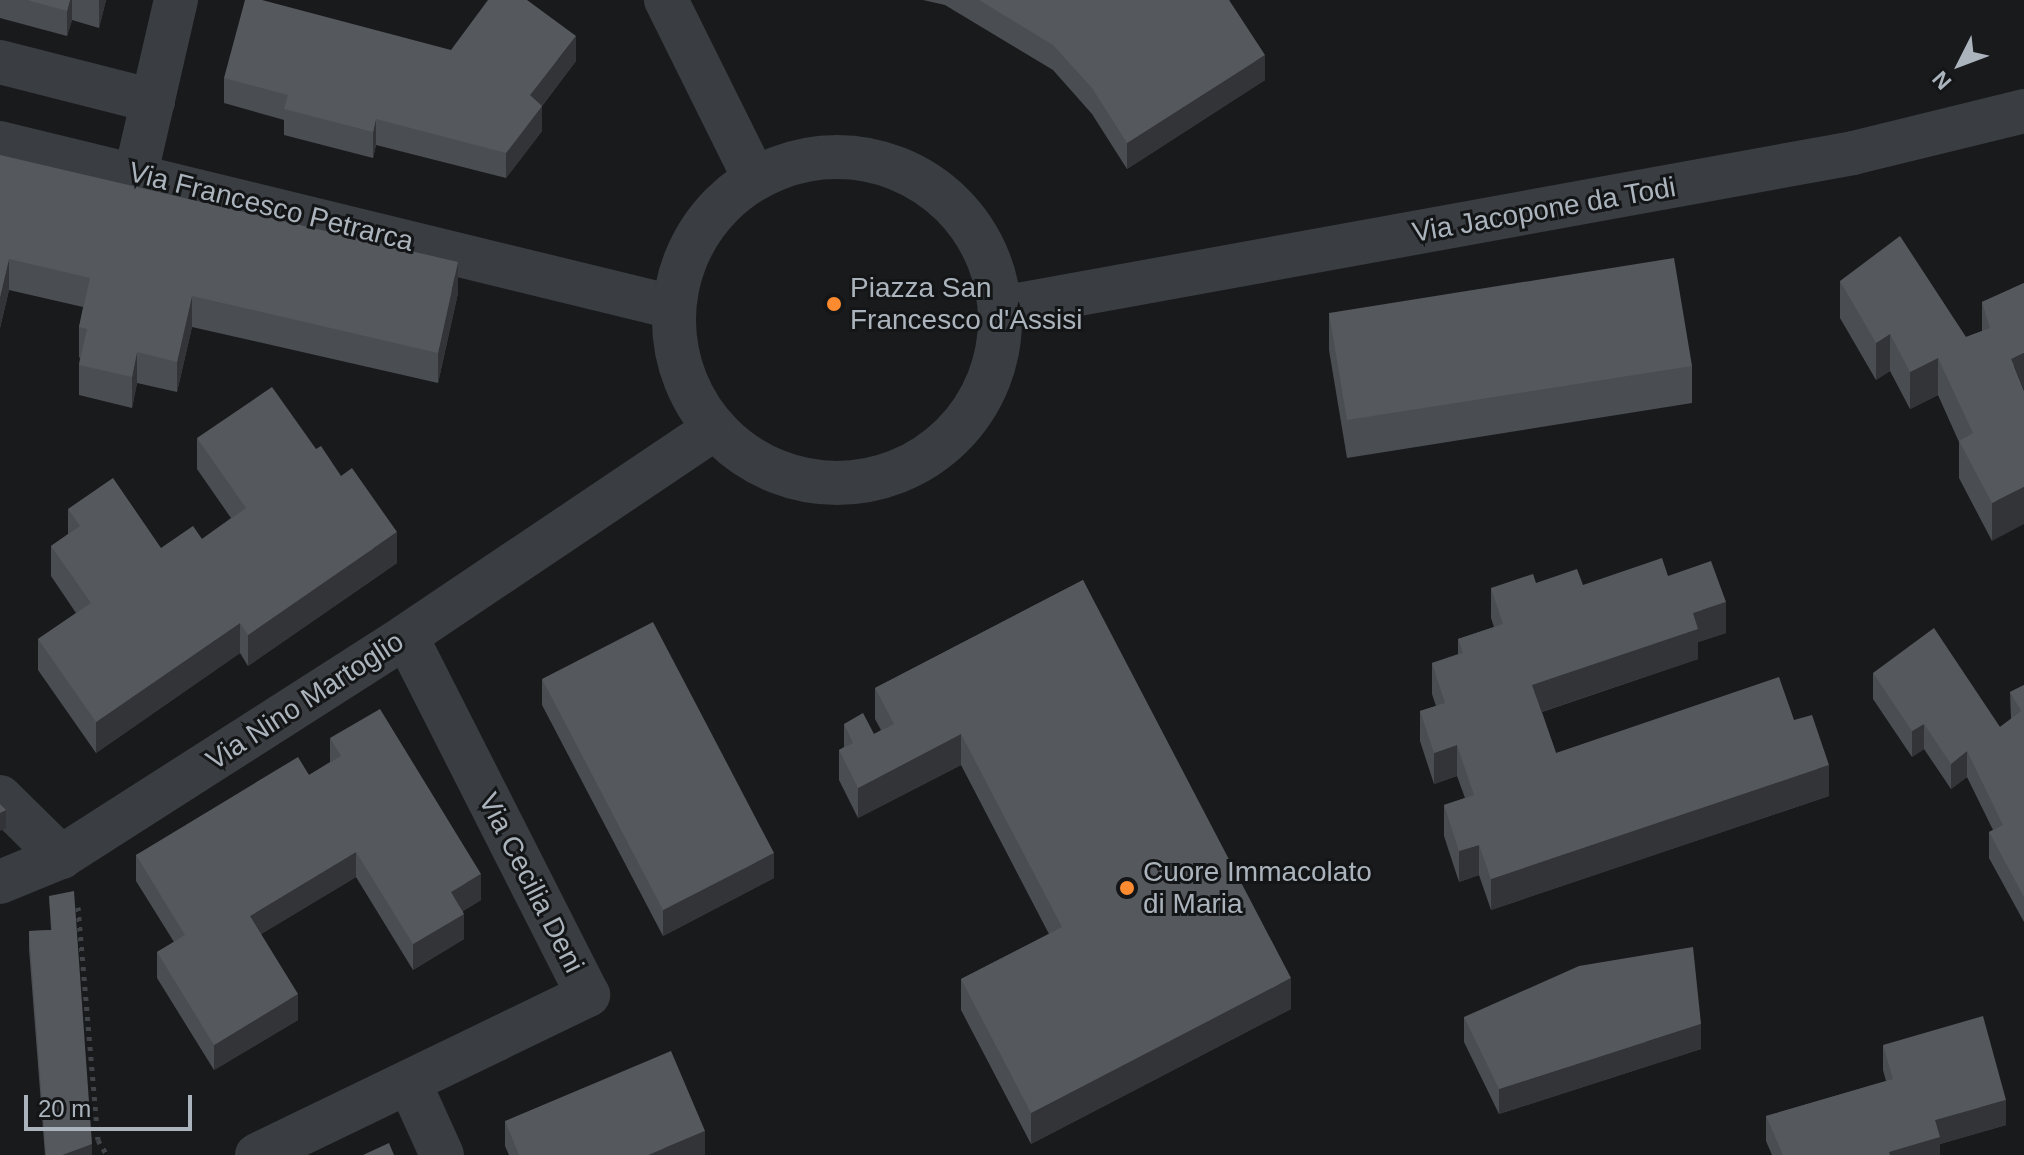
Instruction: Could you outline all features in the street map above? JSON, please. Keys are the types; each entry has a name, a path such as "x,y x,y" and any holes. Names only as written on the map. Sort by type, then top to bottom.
{"street":[{"path":"136,173 176,0"},
{"path":"666,0 754,177"},
{"path":"0,62 153,101"},
{"path":"1957,125 2024,89"},
{"path":"1957,125 2024,111"},
{"name":"Via Jacopone da Todi","path":"1002,308 1853,153 1957,125"},
{"name":"Via Francesco Petrarca","path":"0,143 136,173 673,307"},
{"path":"846,156 892,165 934,187 968,220 991,262 1002,308 995,366 969,418 927,458 873,481 815,483 760,465 714,429 690,392 676,351 673,307 685,255 713,211 754,177 799,159 846,156"},
{"name":"Via Nino Martoglio","path":"0,882 61,857 406,636 714,429"},
{"name":"Via Cecilia Deni","path":"257,1155 588,995 406,636"},
{"path":"0,797 61,857"},
{"path":"409,1082 442,1155"}],"path":[{"path":"61,857 76,886 98,1140 107,1155"}],"building":[{"path":"27,0 70,0 67,11"},
{"path":"245,0 262,0 451,50 488,0 527,0 576,36 530,95 542,106 506,153 376,119 373,132 284,109 288,95 224,78"},
{"path":"979,0 1229,0 1265,55 1127,143 1092,88 1053,45"},
{"path":"0,155 458,262 438,353 192,296 177,362 137,352 132,377 79,365 87,329 79,327 90,278 9,259 0,297"},
{"path":"1900,236 1966,337 1990,328 1982,302 2024,283 2024,353 2011,359 2024,391 2024,487 1992,503 1959,441 1973,433 1938,358 1910,372 1890,334 1876,343 1840,281"},
{"path":"1674,258 1692,366 1347,420 1329,313"},
{"path":"272,387 316,449 321,446 341,476 352,468 397,532 248,635 240,623 96,722 38,639 91,603 51,546 80,526 68,509 113,478 161,548 193,526 202,539 246,508 197,438"},
{"path":"1662,558 1668,576 1711,561 1726,602 1693,613 1698,629 1532,685 1556,753 1779,677 1794,720 1812,715 1829,765 1491,879 1479,845 1459,851 1444,805 1474,795 1457,745 1434,753 1420,711 1445,703 1432,663 1463,653 1458,639 1503,624 1491,588 1533,574 1536,583 1577,569 1583,585"},
{"name":"Cuore Immacolato di Maria","path":"1083,580 1291,978 1031,1113 961,979 1062,927 961,734 858,788 839,750 853,743 844,724 863,713 874,734 894,724 875,688"},
{"path":"653,622 774,853 663,910 542,679"},
{"path":"1934,628 2000,727 2021,711 2010,692 2024,685 2024,897 1989,832 2003,825 1967,751 1951,764 1924,724 1912,731 1873,673"},
{"path":"380,709 481,874 451,892 464,914 413,944 356,852 250,916 298,994 214,1045 157,952 185,935 136,855 298,757 309,775 341,756 330,738"},
{"path":"74,891 92,1144 62,1155 46,1155 29,931 52,930 49,896"},
{"path":"1693,947 1701,1024 1499,1089 1464,1017 1579,966"},
{"path":"1983,1016 2006,1100 1935,1120 1940,1137 1889,1152 1890,1155 1783,1155 1766,1116 1893,1079 1883,1045"},
{"path":"671,1051 705,1131 648,1155 519,1155 505,1121"},
{"path":"389,1143 394,1155 363,1155"}],"place":[{"name":"Piazza San Francesco d'Assisi","path":"834,304"},
{"name":"Cuore Immacolato di Maria","path":"1127,888"}]}
